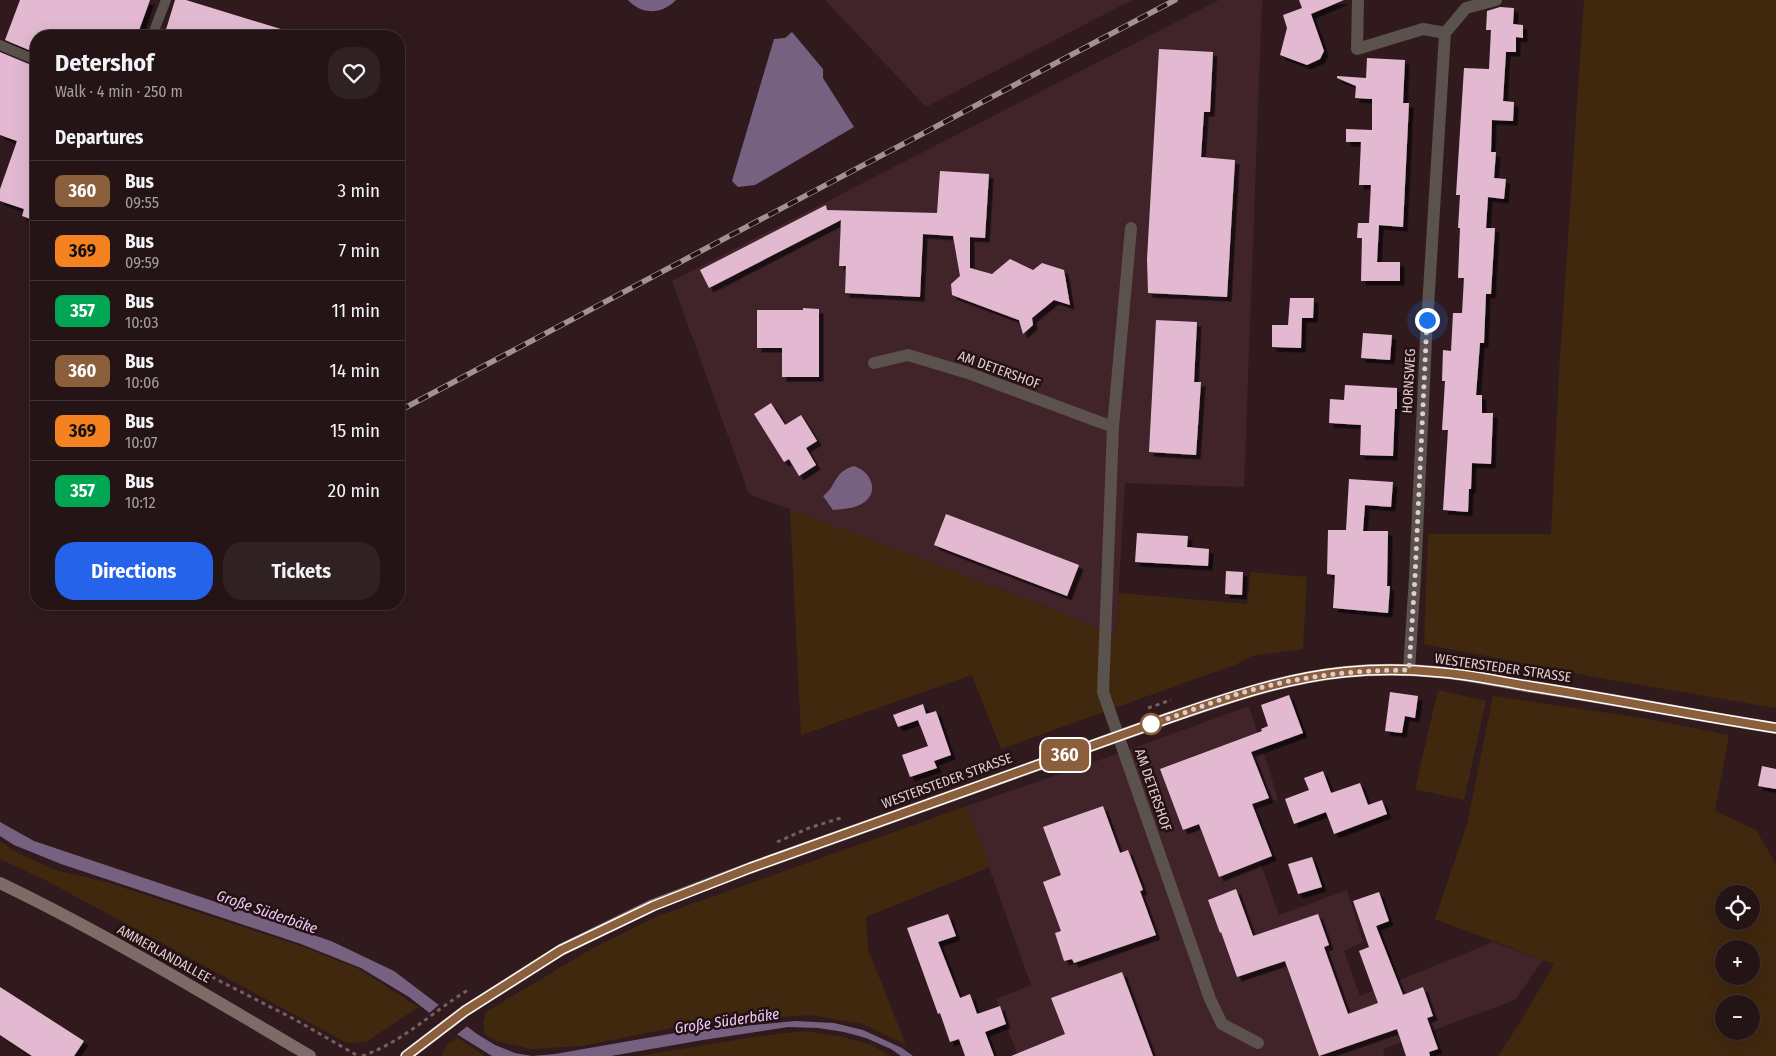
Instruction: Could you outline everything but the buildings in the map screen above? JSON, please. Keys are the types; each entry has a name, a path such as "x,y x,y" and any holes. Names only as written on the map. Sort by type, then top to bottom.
{"main road":[{"name":"WESTERSTEDER STRASSE","path":"406,1056 465,1011 561,950 653,906 750,868 1238,694 1276,683 1344,672 1409,670 1437,672 1562,691 1776,728"},
{"name":"AMMERLANDALLEE","path":"0,883 116,944 310,1056"}],"street":[{"path":"1358,0 1357,49 1423,29 1445,32 1466,8 1496,0"},
{"name":"HORNSWEG","path":"1409,670 1426,329 1445,32"},
{"name":"AM DETERSHOF","path":"1131,228 1113,427 1102,692 1210,999 1222,1024 1258,1043"},
{"name":"AM DETERSHOF","path":"874,363 908,355 968,373 1113,427"}],"lane":[{"path":"154,30 166,0"},
{"path":"0,45 30,58"}],"path":[{"path":"1144,710 1177,698"},
{"path":"775,842 809,828 847,816"},
{"path":"362,1056 395,1042 450,1001 474,986"},
{"path":"342,1056 346,1050"}],"shaded area":[{"path":"628,0 676,0 658,11 645,11"},
{"path":"825,0 1132,0 926,107"},
{"path":"1219,0 1262,0 1244,487 1125,483 1116,636 1037,603 749,494 672,281"},
{"path":"1584,0 1776,0 1776,708 1605,679 1424,644 1428,534 1551,534 1559,373"},
{"path":"792,32 823,69 823,78 854,127 755,185 738,187 732,181 774,39 785,38"},
{"path":"854,466 867,474 872,486 872,492 864,502 854,507 833,510 823,496 842,472"},
{"path":"790,509 1037,603 1116,636 1119,593 1247,604 1251,572 1307,577 1303,649 1252,656 1237,664 1001,749 972,675 801,735"},
{"path":"1438,690 1486,701 1464,800 1415,789"},
{"path":"1493,696 1642,718 1729,735 1715,811 1756,830 1776,864 1776,1056 1498,1056 1554,964 1435,919 1467,824"},
{"path":"1249,706 1278,799 1256,807 1275,857 1261,864 1279,915 1347,890 1363,942 1344,951 1360,996 1493,942 1543,960 1515,1000 1383,1049 1385,1056 1018,1056 996,999 1031,985 967,806"},
{"path":"967,806 990,867 866,917 868,949 906,1045 863,1024 809,1015 676,1027 582,1046 530,1049 496,1041 485,1034 483,1024 486,1012 593,948 658,916"},
{"path":"0,822 34,841 331,941 394,971 477,1034 495,1045 515,1053 532,1056 492,1056 458,1035 409,997 361,968 301,944 61,864 14,845 0,836"},
{"path":"0,841 18,853 55,870 103,881 304,947 359,969 418,1007 366,1042 347,1043 47,881 0,859"},
{"path":"795,1021 834,1023 863,1030 902,1048 913,1056 901,1056 891,1049 866,1038 844,1032 818,1028 788,1027 611,1056 532,1056 555,1054 681,1032"},
{"path":"805,1031 839,1036 872,1045 889,1056 639,1056 754,1037"},
{"path":"457,1037 485,1056 441,1056 448,1044"}],"pier":[{"path":"441,1003 470,1024 455,1036 427,1015"}],"railway":[{"path":"405,408 1175,0"}],"bus line":[{"name":"360","path":"406,1056 500,987 561,950 653,906 750,868 1051,760 1238,694 1276,683 1344,672 1379,670 1437,672 1776,728"}],"route":[{"path":"1151,724 1276,683 1344,672 1409,670 1427,320"}],"water label":[{"name":"Große Süderbäke","path":"267,912"},
{"name":"Große Süderbäke","path":"727,1021"}]}
